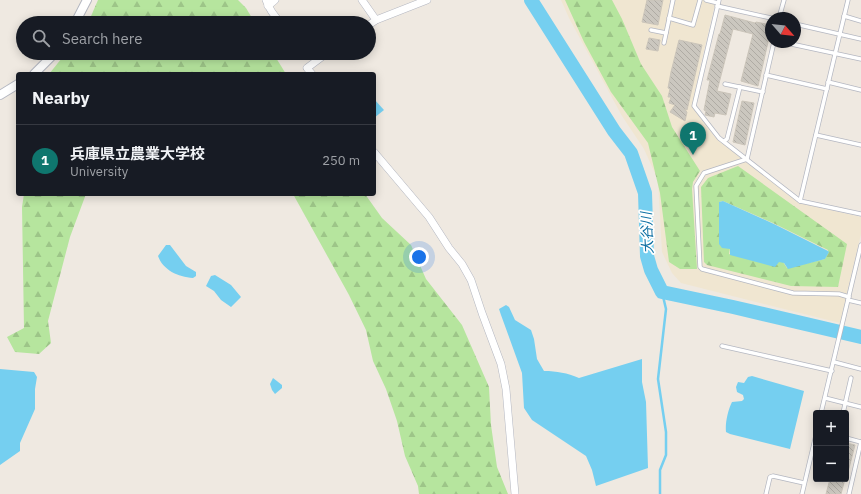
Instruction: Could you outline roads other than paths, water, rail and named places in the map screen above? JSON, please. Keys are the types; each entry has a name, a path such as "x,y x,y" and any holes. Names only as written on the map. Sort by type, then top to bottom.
{"street":[{"path":"79,16 87,0"},
{"path":"275,0 267,3 276,16"},
{"path":"362,0 373,16"},
{"path":"376,20 427,0"},
{"path":"36,72 48,60"},
{"path":"310,72 307,68 317,60"},
{"path":"0,95 16,85"},
{"path":"376,154 429,217 449,248 462,264 471,280 482,314 502,364 506,389 515,494"}],"lane":[{"path":"664,43 673,0"},
{"path":"669,18 694,24 700,0"},
{"path":"706,0 765,16"},
{"path":"781,12 784,0"},
{"path":"800,201 848,0"},
{"path":"718,3 694,106 719,138 800,201 861,214"},
{"path":"844,16 861,21"},
{"path":"801,25 861,39"},
{"path":"651,30 666,33"},
{"path":"801,46 861,59"},
{"path":"747,159 773,48"},
{"path":"766,75 827,89"},
{"path":"828,82 861,90"},
{"path":"725,84 762,92"},
{"path":"724,141 727,139 740,87"},
{"path":"816,135 861,145"},
{"path":"747,159 704,173 696,186 700,267 702,269 793,293 839,294 861,303"},
{"path":"822,410 861,245"},
{"path":"722,346 832,371"},
{"path":"834,362 861,369"},
{"path":"844,410 851,378"},
{"path":"825,398 861,407"},
{"path":"849,439 861,442 849,494"},
{"path":"802,494 813,446"},
{"path":"766,494 770,477 773,476 804,483"}],"water":[{"path":"376,101 384,110 376,116"},
{"path":"723,201 774,224 829,252 825,259 788,269 784,263 779,262 775,267 730,255 730,249 722,248 719,244 719,202"},
{"path":"166,245 170,245 186,266 196,272 196,276 193,278 182,276 172,272 163,265 158,256"},
{"path":"215,275 231,285 241,297 231,307 221,300 214,291 206,286 211,276"},
{"path":"506,305 509,307 515,320 531,330 537,359 544,371 553,371 579,378 642,359 642,382 646,402 648,468 596,486 592,470 586,456 532,420 524,408 522,373 499,309"},
{"path":"0,369 34,372 37,377 35,389 35,409 20,443 20,451 0,465"},
{"path":"752,376 804,391 790,449 726,432 727,417 732,402 742,401 744,399 743,395 737,392 736,387 738,382 744,383 748,377"},
{"path":"273,378 282,385 282,388 275,394 270,384"}],"waterway":[{"name":"大谷川","path":"531,0 614,131 631,153 645,193 647,256 651,270 662,292 861,337"},
{"path":"660,494 660,470 666,455 666,432 658,379 666,309 662,292"}],"place":[{"name":"兵庫県立農業大学校","path":"693,155"}]}
